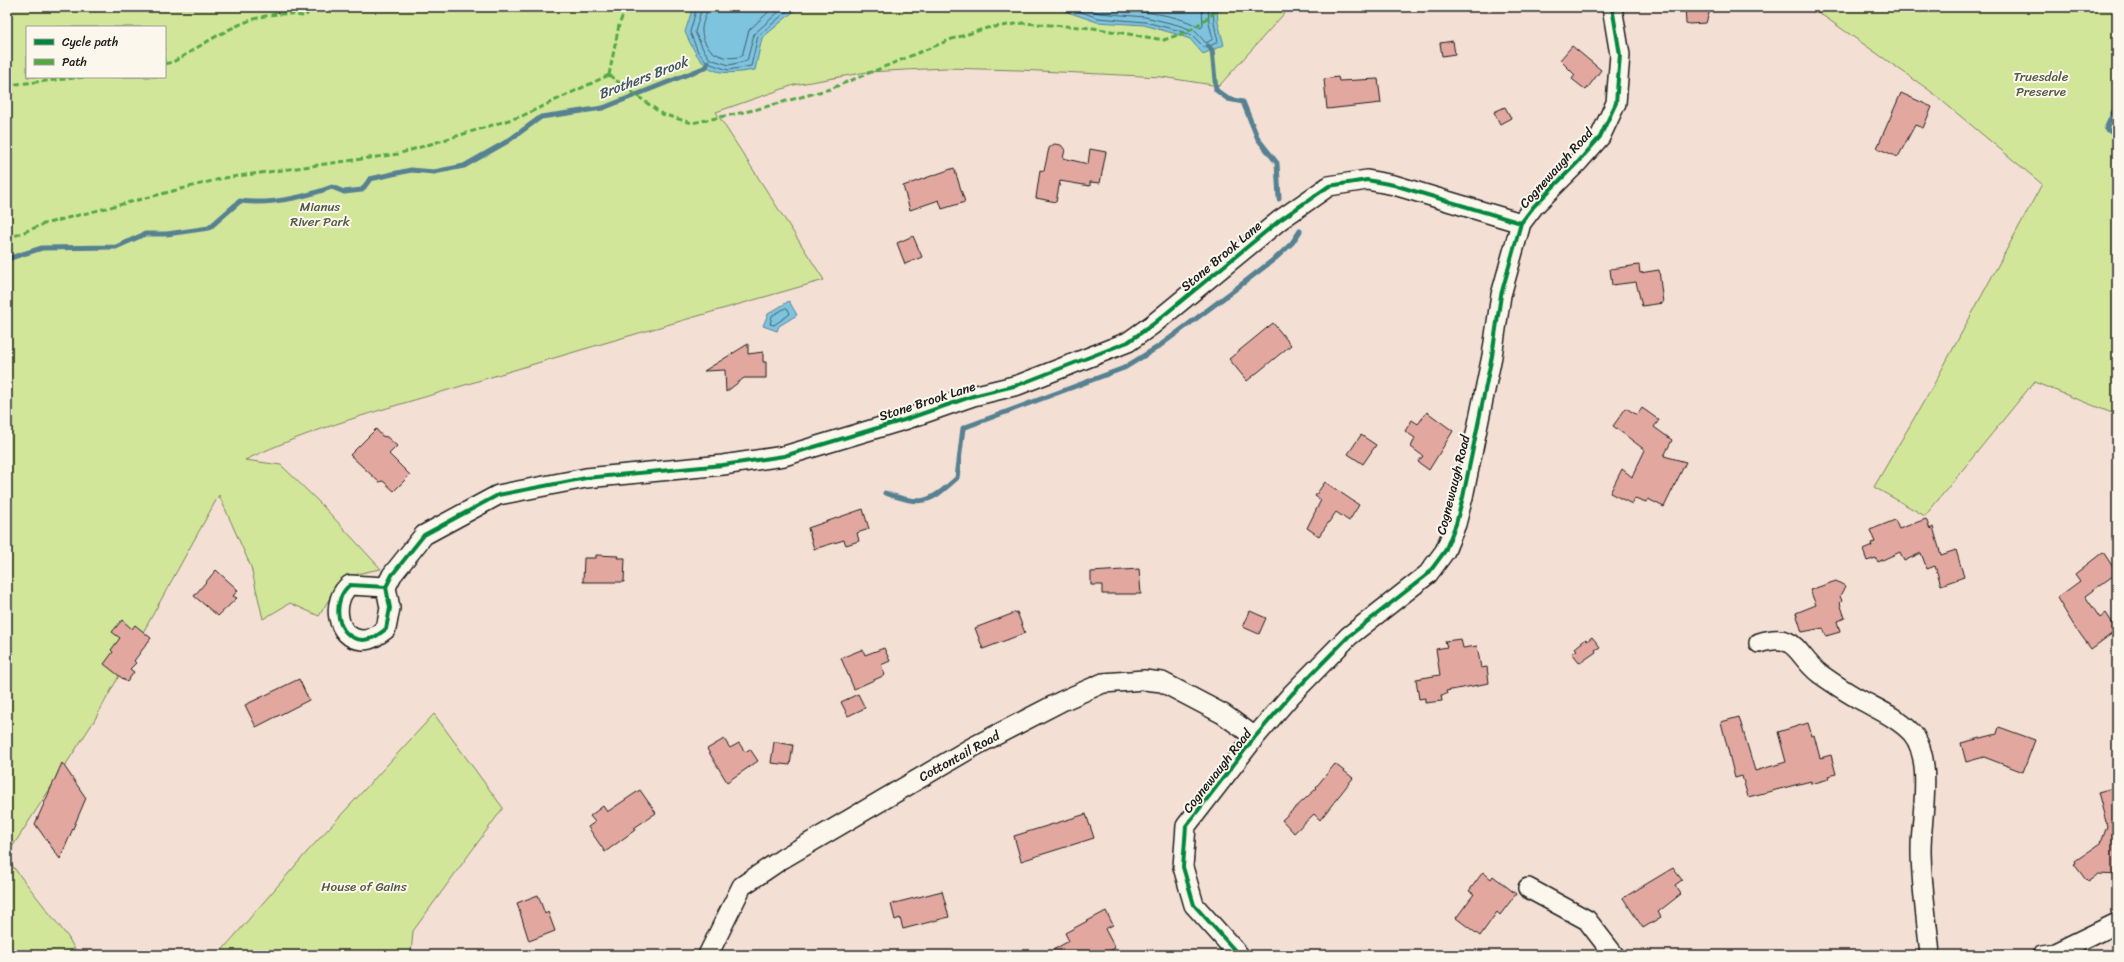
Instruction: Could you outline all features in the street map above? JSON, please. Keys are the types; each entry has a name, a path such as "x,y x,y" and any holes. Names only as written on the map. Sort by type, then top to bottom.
{"street":[{"name":"Cognewaugh Road","path":"1239,955 1194,905 1183,867 1186,826 1255,737 1292,694 1349,636 1428,574 1445,551 1456,524 1463,497 1492,356 1501,295 1521,223 1534,206 1578,162 1600,136 1616,103 1620,55 1612,7"},
{"name":"Stone Brook Lane","path":"386,587 392,575 424,535 498,494 586,478 723,465 784,456 904,420 973,396 1018,385 1128,342 1158,320 1280,220 1329,186 1366,180 1394,185 1521,223"},
{"path":"1759,643 1775,638 1788,641 1819,673 1860,700 1897,720 1912,734 1919,746 1926,787 1921,850 1930,955"},
{"name":"Cottontail Road","path":"708,955 742,886 782,860 973,747 1062,701 1103,683 1144,680 1162,682 1222,714 1255,737"},
{"path":"1528,888 1586,920 1614,955"},
{"path":"2042,955 2055,953 2117,923"}],"green space":[{"name":"Mianus River Park","path":"7,7 1290,7 1219,86 1162,77 1019,70 945,68 867,72 794,85 716,112 824,280 593,346 375,412 296,438 245,460 281,465 321,504 381,569 357,574 342,582 319,616 290,603 263,619 251,567 219,495 94,721 7,855"},
{"name":"Truesdale Preserve","path":"1816,7 2117,7 2117,415 2034,382 1925,516 1874,487 1934,384 2042,184 1929,90 1815,10"},
{"name":"House of Gains","path":"434,714 503,808 413,931 411,955 218,955 307,852"},
{"path":"7,859 68,937 78,955 7,955"}],"water":[{"path":"693,7 799,7 762,38 755,70 728,73 711,69 697,56 691,45 685,32"},
{"path":"1053,7 1217,7 1218,22 1224,45 1203,54 1190,39 1176,34 1144,25 1097,22"},
{"path":"789,301 797,315 779,326 777,331 763,326 768,314"}],"building":[{"path":"1685,7 1711,7 1706,23 1686,23"},
{"path":"1453,41 1455,54 1442,56 1440,43"},
{"path":"1572,46 1601,70 1586,90 1572,79 1575,75 1560,60"},
{"path":"1338,77 1339,81 1378,79 1381,103 1327,109 1324,79"},
{"path":"1901,93 1932,107 1923,128 1915,125 1898,157 1877,148"},
{"path":"1505,107 1511,118 1500,124 1494,112"},
{"path":"1054,144 1061,145 1065,150 1063,158 1088,164 1090,149 1106,152 1100,183 1090,182 1090,186 1060,181 1056,202 1036,198 1040,170 1044,171 1049,148"},
{"path":"954,168 965,202 942,209 939,200 910,210 903,186"},
{"path":"913,236 922,257 905,264 897,243"},
{"path":"1639,265 1640,273 1659,270 1663,303 1642,306 1636,282 1612,285 1610,269"},
{"path":"1273,323 1291,345 1247,381 1229,359"},
{"path":"748,344 748,354 763,352 763,362 766,362 766,378 744,378 726,392 725,370 704,371"},
{"path":"1626,408 1637,415 1642,408 1659,420 1654,427 1672,440 1664,456 1686,462 1664,507 1648,499 1646,502 1635,498 1632,504 1610,493 1622,469 1632,477 1645,450 1613,426"},
{"path":"1427,412 1453,431 1429,470 1418,462 1423,456 1411,447 1415,438 1405,431 1412,420 1418,424"},
{"path":"376,429 382,436 387,437 397,446 389,454 410,475 394,491 383,481 379,482 350,455"},
{"path":"1361,435 1376,445 1363,464 1348,454"},
{"path":"1325,482 1359,505 1349,521 1336,512 1319,536 1307,528 1321,500 1315,496"},
{"path":"863,509 869,529 857,533 859,541 846,545 844,540 814,549 808,528"},
{"path":"1926,519 1930,529 1933,527 1941,555 1956,550 1964,577 1941,585 1935,566 1927,569 1921,553 1904,561 1900,552 1878,562 1876,558 1867,561 1863,550 1872,546 1871,543 1875,542 1870,530 1895,520 1899,529"},
{"path":"2103,552 2117,573 2085,596 2100,618 2106,613 2117,630 2091,649 2057,598 2080,581 2075,574"},
{"path":"596,555 618,556 617,558 625,558 624,582 583,582 584,558 596,558"},
{"path":"1139,569 1141,594 1102,594 1102,585 1091,585 1091,572"},
{"path":"216,570 238,590 233,596 237,598 218,616 194,596"},
{"path":"1836,581 1845,586 1840,596 1842,601 1840,603 1845,618 1837,621 1840,632 1826,636 1823,628 1802,632 1796,613 1816,605 1810,590"},
{"path":"1250,611 1266,618 1259,634 1243,627"},
{"path":"1017,612 1025,633 983,649 975,628"},
{"path":"122,620 132,629 135,625 151,638 134,661 136,663 130,669 134,672 127,682 104,664 113,652 111,650 120,638 112,632"},
{"path":"1592,637 1600,647 1595,650 1596,652 1580,663 1572,653 1577,650 1575,648 1586,639 1587,641"},
{"path":"1461,639 1463,648 1477,646 1481,668 1487,667 1489,683 1446,691 1447,694 1441,695 1442,701 1425,703 1425,698 1419,699 1416,679 1440,675 1436,649 1447,647 1445,641"},
{"path":"884,648 890,661 881,665 885,675 854,689 841,658 861,650 863,650 865,655"},
{"path":"299,679 309,700 256,727 245,705"},
{"path":"858,694 865,708 848,716 841,702"},
{"path":"1739,717 1755,771 1786,762 1778,732 1808,723 1812,736 1814,735 1820,758 1831,755 1836,774 1828,776 1829,779 1811,784 1811,781 1748,797 1742,776 1735,778 1721,722"},
{"path":"1999,727 2035,740 2023,772 1984,757 1966,762 1961,743 1997,734"},
{"path":"724,739 730,748 739,743 745,752 750,749 758,761 727,782 707,749"},
{"path":"774,742 793,745 790,765 771,763"},
{"path":"62,763 86,798 60,859 35,824"},
{"path":"1335,764 1353,778 1320,820 1314,814 1294,833 1282,820 1317,788 1316,787"},
{"path":"2117,787 2117,875 2099,874 2088,881 2074,864 2076,863 2075,861 2101,843 2107,826 2098,792"},
{"path":"640,790 656,813 634,828 635,830 605,852 588,827 595,822 590,816 603,806 607,812"},
{"path":"1086,814 1094,838 1021,861 1014,836"},
{"path":"1673,868 1682,880 1675,885 1681,894 1658,912 1661,917 1643,928 1623,898"},
{"path":"1483,872 1491,879 1493,876 1516,894 1500,915 1497,912 1480,936 1456,918 1474,894 1469,891"},
{"path":"942,891 949,917 903,929 900,918 895,920 891,904"},
{"path":"538,895 545,914 548,912 555,931 529,941 517,903"},
{"path":"1106,911 1113,925 1105,929 1115,948 1102,955 1044,955 1069,941 1065,933"}],"waterway":[{"path":"1208,46 1212,50 1216,90 1228,99 1243,102 1258,139 1277,163 1279,199"},
{"name":"Brothers Brook","path":"7,259 42,248 116,247 145,234 167,234 209,228 240,201 264,202 287,200 332,187 344,192 362,190 370,179 411,170 434,172 464,166 508,141 541,117 603,108 706,67 708,62"},
{"path":"2117,111 2114,111 2106,129 2117,135"},
{"path":"885,493 908,500 917,501 931,498 939,493 957,478 963,428 1124,368 1158,347 1277,257 1292,243 1300,231"}],"marked path":[{"path":"166,64 173,62 211,39 253,19 285,14 306,16 311,7"},
{"path":"446,7 447,10 472,9 475,7"},
{"path":"609,75 619,25 626,7"},
{"path":"609,75 662,114 692,123 754,110 830,89 952,39 987,28 1023,23 1093,28 1164,40 1191,30 1222,7"},
{"path":"7,239 44,224 224,178 398,154 522,116 609,75"},
{"path":"7,89 17,84 75,78"}],"cycle path":[{"path":"1239,955 1194,905 1183,867 1186,826 1255,737 1292,694 1349,636 1428,574 1445,551 1456,524 1463,497 1492,356 1501,295 1521,223 1534,206 1578,162 1600,137 1616,103 1620,55 1612,7"},
{"path":"386,587 350,585 344,591 338,608 339,617 346,633 354,638 366,640 386,629 390,608 386,587 392,575 424,535 498,495 586,478 723,465 784,456 904,420 973,396 1018,385 1128,342 1152,325 1280,220 1329,186 1367,180 1394,185 1521,223"}]}
